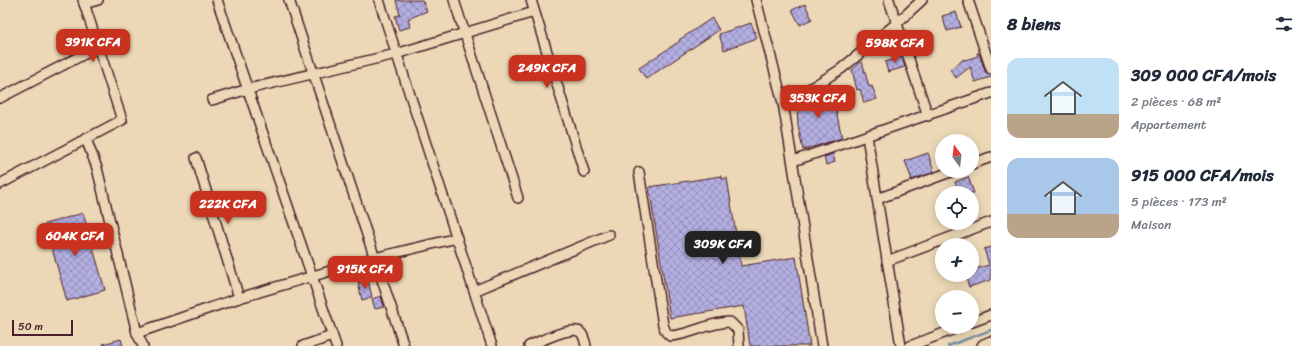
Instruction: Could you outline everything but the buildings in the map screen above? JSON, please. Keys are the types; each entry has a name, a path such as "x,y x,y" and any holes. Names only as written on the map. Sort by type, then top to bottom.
{"highway":[{"path":"984,346 991,343"}],"street":[{"path":"0,184 122,120 83,2 98,0"},
{"path":"217,0 336,346"},
{"path":"289,0 404,346"},
{"path":"379,0 492,346"},
{"path":"454,0 518,198"},
{"path":"531,0 584,172"},
{"path":"756,0 783,103 822,346"},
{"path":"890,0 928,116"},
{"path":"783,103 841,69 897,23 922,0"},
{"path":"968,0 991,69"},
{"path":"212,100 248,89 396,54 534,12"},
{"path":"0,98 98,48"},
{"path":"793,161 928,116 991,93"},
{"path":"867,136 901,346"},
{"path":"86,139 97,168 137,332 143,346"},
{"path":"979,161 991,157"},
{"path":"196,158 239,298"},
{"path":"639,172 663,325 666,332 670,336 678,336 722,322 730,322 738,330 739,346"},
{"path":"877,199 935,178"},
{"path":"887,261 991,222"},
{"path":"474,291 609,235"},
{"path":"137,332 239,298 374,258 457,238"},
{"path":"979,319 991,315"},
{"path":"529,346 572,330 580,332 583,335 586,346"},
{"path":"910,346 942,334"},
{"path":"303,346 332,336"}],"waterway":[{"path":"948,346 991,330"}]}
